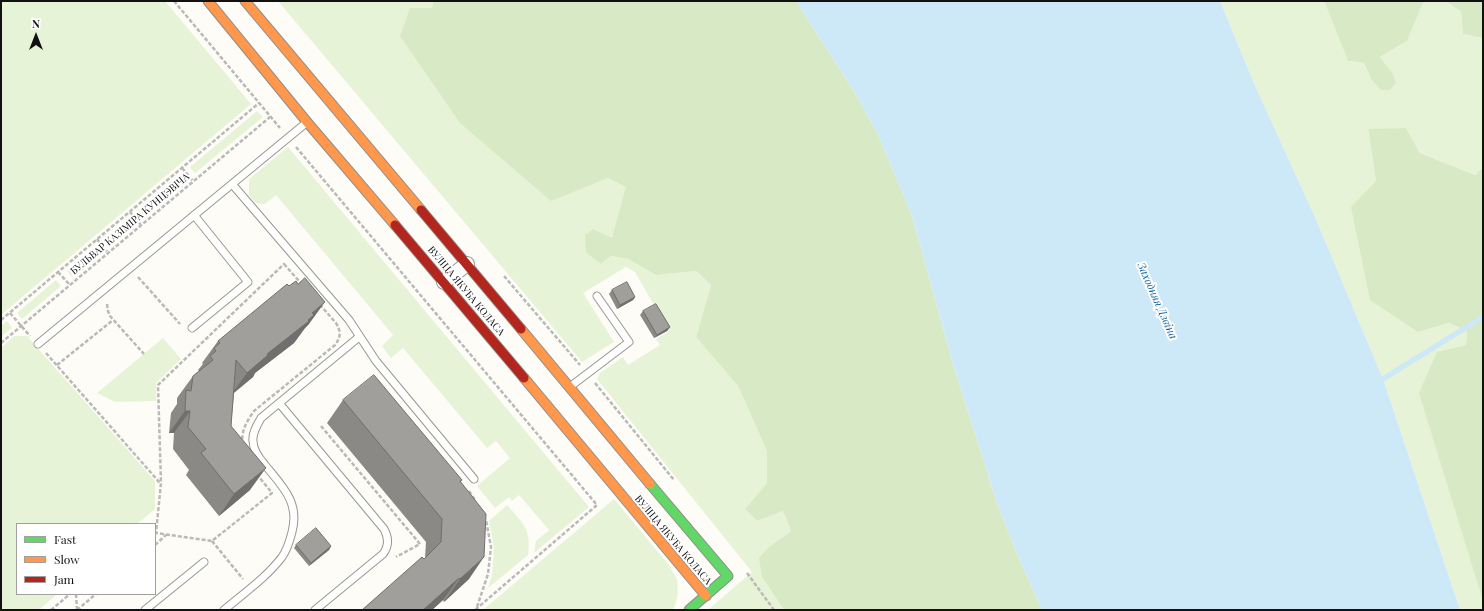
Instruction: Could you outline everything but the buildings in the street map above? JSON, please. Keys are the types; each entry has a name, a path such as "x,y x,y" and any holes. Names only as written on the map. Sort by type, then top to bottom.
{"street":[{"name":"ВУЛІЦА ЯКУБА КОЛАСА","path":"208,1 307,122 444,282 706,596 728,576 245,1"},
{"path":"444,282 467,264"},
{"path":"689,610 706,596"}],"lane":[{"path":"38,344 307,122"},
{"path":"232,184 349,320 376,361 474,480"},
{"path":"192,328 248,282 194,215"},
{"path":"570,388 629,342 597,296"},
{"path":"224,610 269,572 283,555 290,539 294,524 294,509 288,494 262,462 256,452 253,441 255,429 261,418 359,337"},
{"path":"279,403 384,529 387,535 387,548 383,554 315,610"},
{"path":"145,610 204,562"}],"path":[{"path":"174,1 597,505 476,609"},
{"name":"БУЛЬВАР КАЗІМІРА КУНЦЭВІЧА","path":"1,320 259,103"},
{"name":"БУЛЬВАР КАЗІМІРА КУНЦЭВІЧА","path":"1,343 270,117"},
{"path":"182,168 193,181"},
{"path":"130,212 141,225"},
{"path":"97,239 108,253"},
{"path":"284,264 336,323 340,334 339,339 335,344 254,411 245,425 242,441 245,456 272,492 212,540 156,533 156,521 161,483 158,385 284,264"},
{"path":"58,272 70,285"},
{"path":"132,279 137,275 181,326"},
{"path":"108,301 108,311 113,320 144,354"},
{"path":"10,313 161,483"},
{"path":"57,365 113,320"},
{"path":"467,489 475,501"},
{"path":"476,609 488,574 491,547 486,520 482,514"},
{"path":"156,544 166,535"},
{"path":"212,540 250,588"},
{"path":"50,610 69,595"},
{"path":"76,595 77,610"},
{"path":"77,610 95,595"}],"green space":[{"path":"1,1 165,1 251,104 1,315"},
{"path":"278,1 433,1 432,8 551,200 608,178 627,187 612,238 601,264 611,256 628,259 656,275 696,271 711,285 696,337 738,386 767,451 767,483 745,509 757,521 783,511 791,531 770,546 762,577 784,610 708,610 752,572 597,379 600,373 623,357 628,365 660,345 656,339 669,331 635,272 626,267 583,293 614,342 582,362"},
{"path":"433,1 796,1 855,93 878,134 912,216 953,364 997,503 1042,610 784,610 762,577 759,558 770,546 791,531 783,511 757,521 745,509 767,483 767,451 738,386 696,337 711,285 696,271 656,275 628,259 611,256 601,264 586,252 585,235 593,229 612,238 626,187 608,178 551,201 460,123 400,36 410,8 432,8"},
{"path":"1220,1 1324,1 1348,61 1364,63 1371,79 1392,72 1380,57 1407,41 1423,3 1426,1 1446,1 1461,12 1463,34 1483,38 1483,167 1475,175 1420,153 1406,128 1368,130 1376,181 1418,332 1449,323 1467,331 1466,345 1483,610 1460,610 1383,379 1315,217 1256,88"},
{"path":"1324,1 1426,1 1423,3 1407,41 1380,57 1392,72 1396,83 1390,90 1381,90 1371,79 1364,63 1348,61"},
{"path":"1446,1 1483,1 1483,38 1463,34 1461,12"},
{"path":"257,111 263,117 195,173 190,167"},
{"path":"1406,128 1420,153 1475,175 1483,167 1483,601 1419,393 1437,352 1466,345 1467,331 1449,323 1418,332 1370,300 1351,207 1376,181 1368,129"},
{"path":"288,147 589,507 534,553 536,541 549,530 519,495 512,501 509,497 495,508 477,486 510,458 496,441 487,448 403,348 391,358 382,346 393,335 276,195 265,204 255,203 249,195 249,179"},
{"path":"180,176 185,182 143,218 138,211"},
{"path":"127,220 133,226 110,245 105,239"},
{"path":"94,248 99,254 72,277 67,271"},
{"path":"56,280 61,286 22,319 17,313"},
{"path":"7,321 12,328 1,337 1,326"},
{"path":"14,336 27,336 155,481 155,509 138,523 16,523 16,595 56,595 39,610 1,610 1,348"},
{"path":"163,338 181,359 156,383 156,401 115,402 97,393"},
{"path":"614,499 669,565 677,579 678,593 675,606 672,610 484,609"},
{"path":"507,505 525,527 529,539 528,555 488,588 492,575 494,547 489,521"}],"water":[{"name":"Заходняя Дзвіна","path":"796,1 1220,1 1256,88 1315,217 1383,379 1460,610 1042,610 997,503 953,364 912,216 878,134 855,93"}],"waterway":[{"path":"1378,382 1483,317"}],"traffic: fast":[{"path":"650,484 728,576 689,610"}],"traffic: slow":[{"path":"208,1 307,122 395,225"},
{"path":"245,1 421,210"},
{"path":"521,329 650,484"},
{"path":"524,378 706,596"}],"traffic: jam":[{"path":"421,210 521,329"},
{"path":"395,225 524,378"}]}
